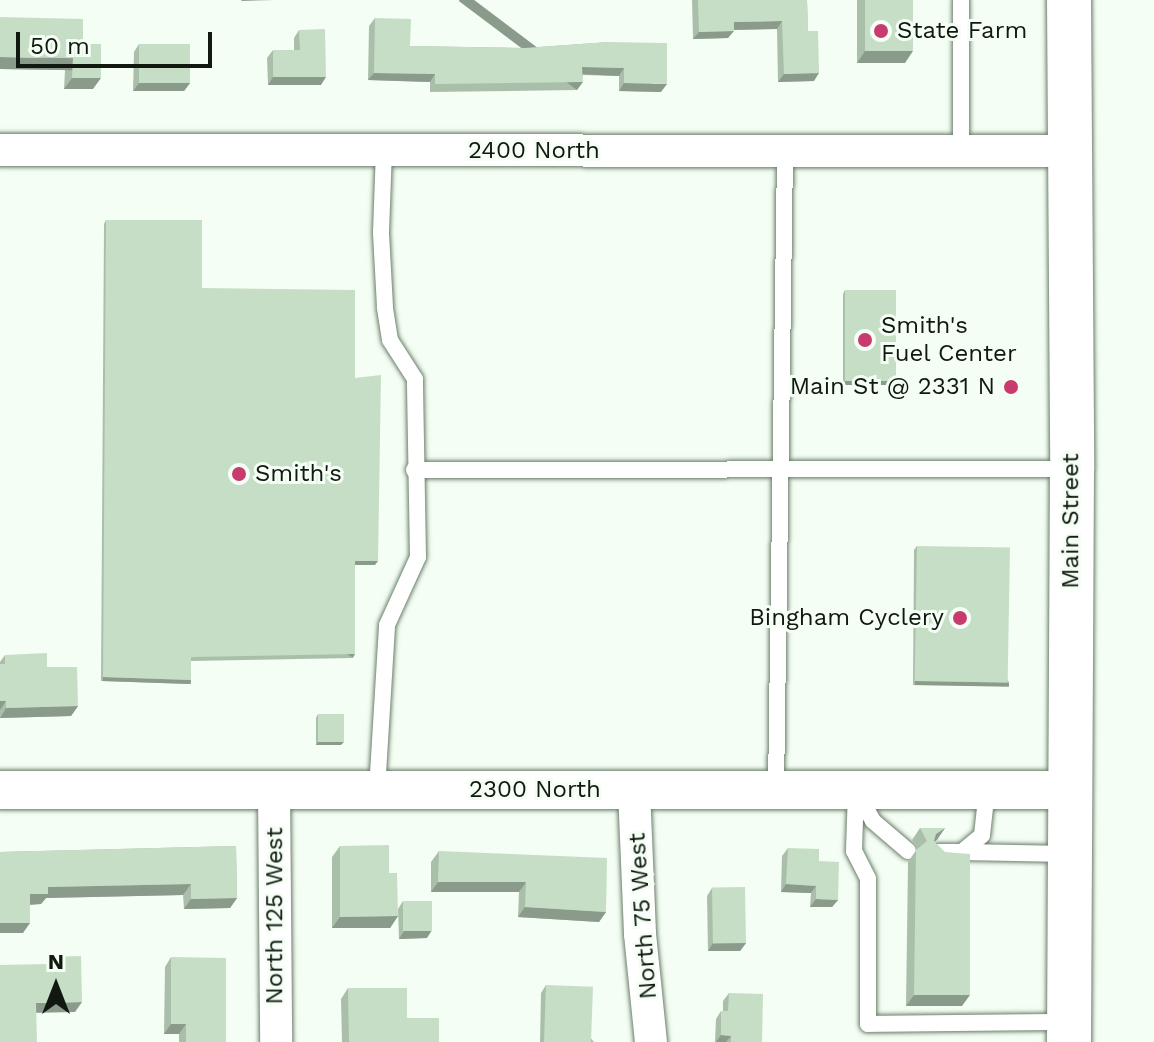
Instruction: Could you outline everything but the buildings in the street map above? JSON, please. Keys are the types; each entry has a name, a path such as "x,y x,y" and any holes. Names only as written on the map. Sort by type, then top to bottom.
{"main road":[{"name":"Main Street","path":"1069,0 1072,469 1069,1032"}],"street":[{"name":"2400 North","path":"0,150 1068,151"},
{"name":"2300 North","path":"0,790 1069,790"},
{"name":"North 125 West","path":"274,790 276,1042"},
{"name":"North 75 West","path":"634,790 640,934 651,1042"}],"lane":[{"path":"961,0 961,150"},
{"path":"776,790 785,150"},
{"path":"377,790 387,625 418,557 414,470 415,379 390,340 385,307 381,232 384,151"},
{"path":"414,470 781,467 1072,469"},
{"path":"856,790 873,821 908,851"},
{"path":"856,790 854,851 868,879 868,1024 1069,1032"},
{"path":"962,852 982,835 987,790"},
{"path":"937,852 1069,854"},
{"path":"893,1023 893,1042"}],"place":[{"name":"State Farm","path":"881,31"},
{"name":"Smith's Fuel Center","path":"865,340"},
{"name":"Main St @ 2331 N","path":"1011,387"},
{"name":"Smith's","path":"239,474"},
{"name":"Bingham Cyclery","path":"960,618"}]}
